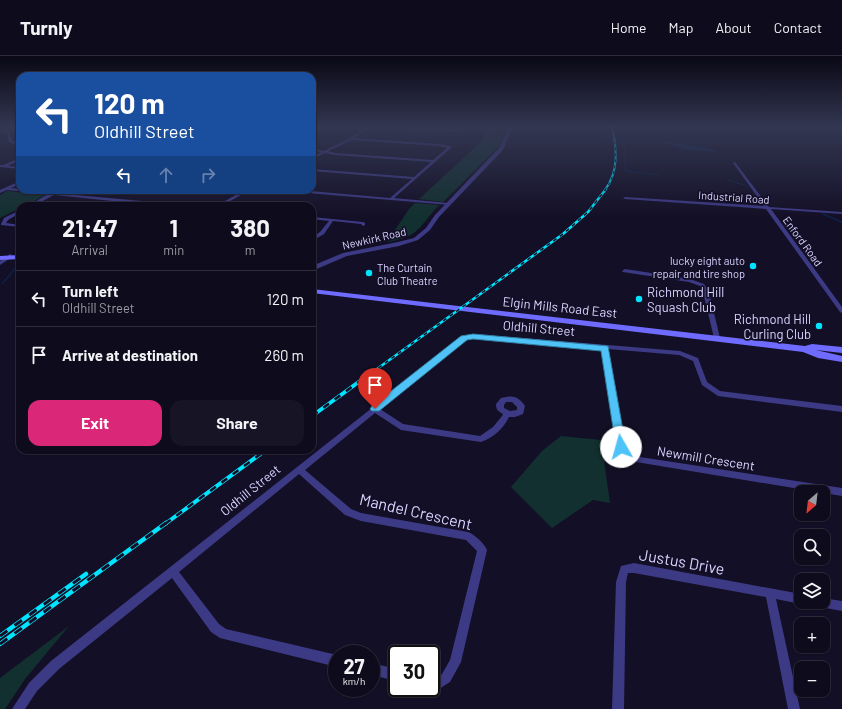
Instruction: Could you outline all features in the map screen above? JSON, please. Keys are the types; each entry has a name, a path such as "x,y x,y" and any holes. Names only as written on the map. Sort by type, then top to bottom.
{"main road":[{"path":"0,253 16,257"},
{"path":"0,258 10,256"},
{"name":"Elgin Mills Road East","path":"316,291 805,348 812,347 842,350"},
{"name":"Elgin Mills Road East","path":"805,348 818,356 842,359"}],"street":[{"path":"391,157 434,161"},
{"path":"391,199 438,157"},
{"name":"Newkirk Road","path":"316,267 345,254 399,244 416,239 428,229 448,204 493,157"},
{"path":"2,166 16,161"},
{"name":"Enford Road","path":"735,163 766,208 842,311"},
{"path":"2,166 16,168"},
{"path":"316,170 416,178"},
{"path":"0,192 16,184"},
{"path":"6,189 16,190"},
{"path":"316,193 448,204"},
{"path":"37,202 52,194 143,202"},
{"path":"226,202 240,194"},
{"name":"Industrial Road","path":"625,198 842,214"},
{"path":"16,214 6,219 3,224 16,226"},
{"path":"316,218 355,221 363,223 363,225"},
{"path":"316,237 322,233 332,220"},
{"path":"0,263 10,256"},
{"path":"625,271 690,281 702,285 706,292 717,338"},
{"name":"Oldhill Street","path":"18,709 33,688 55,665 464,338 473,336 680,354 696,360 704,383 718,393 842,409"},
{"name":"Newmill Crescent","path":"605,348 621,447 629,455 639,460 842,492"},
{"path":"375,409 400,427 481,440 488,436 505,419 507,414"},
{"name":"Mandel Crescent","path":"299,469 348,512 361,517 468,536 482,550 455,662 446,678 440,683"},
{"name":"Justus Drive","path":"618,709 621,582 624,569 634,568 648,570 794,598"},
{"path":"172,571 215,628 224,634 328,660"},
{"path":"770,594 794,709"},
{"path":"830,604 842,606"}],"green space":[{"path":"464,157 488,157 443,202 419,199"},
{"path":"7,191 16,192 16,194 45,195 32,202 16,202 16,210 0,218 0,195"},
{"path":"415,203 439,205 413,234 398,240 387,242 409,209"},
{"path":"561,436 601,440 610,503 593,500 552,528 511,487 542,451"},
{"path":"69,626 25,679 5,709 0,709 0,678"}],"waterway":[{"path":"625,157 625,171 659,175"},
{"path":"727,180 745,185 748,188"},
{"path":"823,214 842,222"},
{"path":"3,283 16,267"}],"railway":[{"path":"605,190 613,175 616,157"},
{"path":"359,382 563,234 588,212 606,189"},
{"path":"316,413 360,381"},
{"path":"165,524 261,454"},
{"path":"0,644 166,523"},
{"path":"0,636 86,574"}],"place":[{"name":"lucky eight auto repair and tire shop","path":"753,266"},
{"name":"The Curtain Club Theatre","path":"369,273"},
{"name":"Richmond Hill Squash Club","path":"639,299"},
{"name":"Richmond Hill Curling Club","path":"819,326"}],"route":[{"path":"375,409 464,338 473,336 605,348 621,447"}]}
